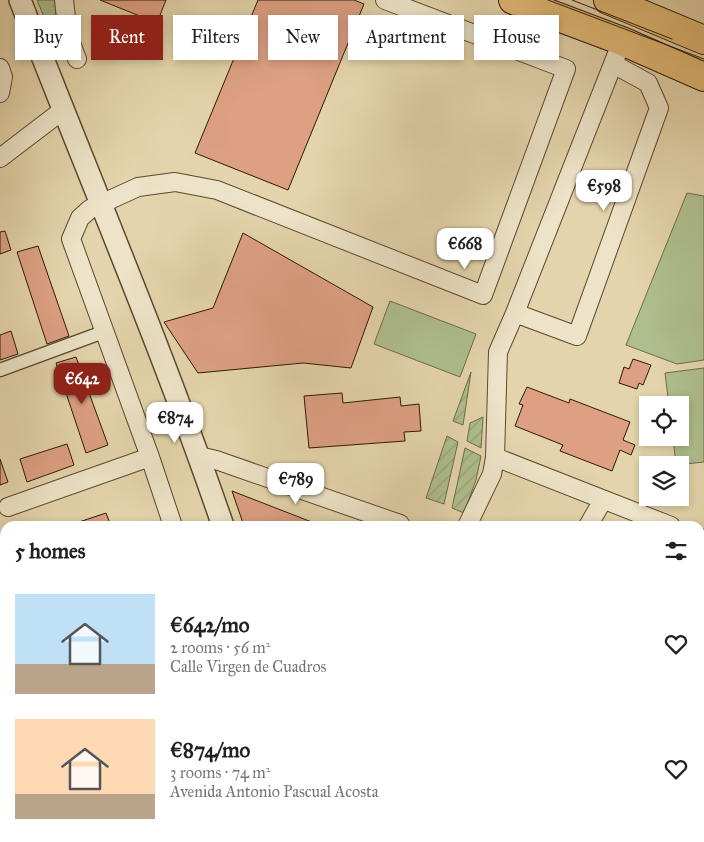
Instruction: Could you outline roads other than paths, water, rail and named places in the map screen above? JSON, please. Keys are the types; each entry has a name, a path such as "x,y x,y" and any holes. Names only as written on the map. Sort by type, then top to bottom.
{"highway":[{"path":"513,0 618,52 704,77"},
{"path":"608,0 704,40"}],"street":[{"path":"20,0 199,456 221,521"},
{"path":"64,0 66,15"},
{"path":"171,521 106,332 71,239 80,218 100,204 138,187 175,182 217,190 483,295 566,69 385,0"},
{"path":"469,521 492,474 495,457 498,352 618,52 648,83 659,108 577,336 515,313"},
{"path":"0,68 4,77 0,94"},
{"path":"0,158 63,110"},
{"path":"0,370 106,332"},
{"path":"199,456 216,460 391,521"},
{"path":"8,507 150,457"},
{"path":"495,457 658,521"},
{"path":"591,521 603,500"}],"tram line":[{"path":"548,0 704,59"},
{"path":"572,0 672,39"}]}
